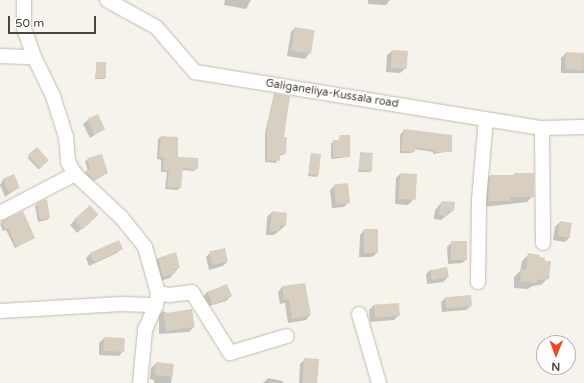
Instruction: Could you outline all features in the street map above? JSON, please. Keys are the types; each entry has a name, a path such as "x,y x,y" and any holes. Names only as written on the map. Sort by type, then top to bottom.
{"street":[{"path":"24,0 24,28 34,57 53,96 66,136 68,162 75,174 121,217 145,246 157,299 145,330 140,383"},
{"name":"Galiganeliya-Kussala road","path":"107,0 156,27 195,72 542,128 584,127"},
{"path":"0,56 34,57"},
{"path":"478,282 479,200 486,119"},
{"path":"542,128 544,243"},
{"path":"0,213 75,174"},
{"path":"0,311 122,304 192,292 230,353 286,336"},
{"path":"359,314 380,383"}],"building":[{"path":"295,27 315,30 311,54 291,51"},
{"path":"392,50 408,51 407,69 391,68"},
{"path":"566,52 584,53 583,70 565,69"},
{"path":"96,62 106,62 106,78 96,78"},
{"path":"274,93 290,96 284,137 287,137 286,154 280,154 280,161 267,160 267,130"},
{"path":"98,114 105,129 94,134 87,119"},
{"path":"404,129 452,135 452,152 434,152 435,150 415,148 415,152 401,151"},
{"path":"340,135 350,135 350,157 333,157 333,140 339,140"},
{"path":"161,136 178,137 178,157 198,158 198,169 183,168 181,188 167,187 169,170 163,170 164,157 159,157"},
{"path":"37,147 49,161 40,168 28,155"},
{"path":"360,152 373,153 372,171 359,170"},
{"path":"311,153 321,154 319,175 309,174"},
{"path":"102,154 108,173 94,180 86,170 90,169 87,158"},
{"path":"400,173 417,174 416,200 399,199"},
{"path":"514,173 534,173 534,197 510,197 511,201 488,201 490,175 514,175"},
{"path":"14,174 20,188 9,192 3,179"},
{"path":"348,183 350,203 336,204 334,184"},
{"path":"47,199 50,218 40,220 37,203"},
{"path":"442,201 455,202 454,211 448,211 447,216 438,215"},
{"path":"90,205 99,215 82,229 74,220"},
{"path":"23,211 35,238 17,247 8,228 5,230 1,221"},
{"path":"272,211 287,213 286,226 280,225 280,231 270,231"},
{"path":"560,221 572,223 570,238 558,236"},
{"path":"364,229 378,229 378,253 364,253"},
{"path":"119,240 123,249 94,262 90,253"},
{"path":"451,241 467,241 467,260 451,260"},
{"path":"225,248 228,262 212,265 209,251"},
{"path":"176,252 180,268 174,269 175,273 163,277 158,258"},
{"path":"528,253 540,255 540,257 545,258 545,261 551,261 549,279 537,280 536,283 520,281 521,269 526,270"},
{"path":"447,267 449,277 432,280 430,270"},
{"path":"305,283 311,315 292,319 289,299 284,300 282,286"},
{"path":"227,284 232,296 213,304 208,292"},
{"path":"471,295 472,306 446,308 445,297"},
{"path":"399,303 400,316 375,318 374,305"},
{"path":"192,309 195,327 166,331 163,314"},
{"path":"104,337 125,338 124,352 103,351"},
{"path":"304,358 319,359 317,383 302,383"},
{"path":"156,362 174,364 173,377 155,375"}]}
